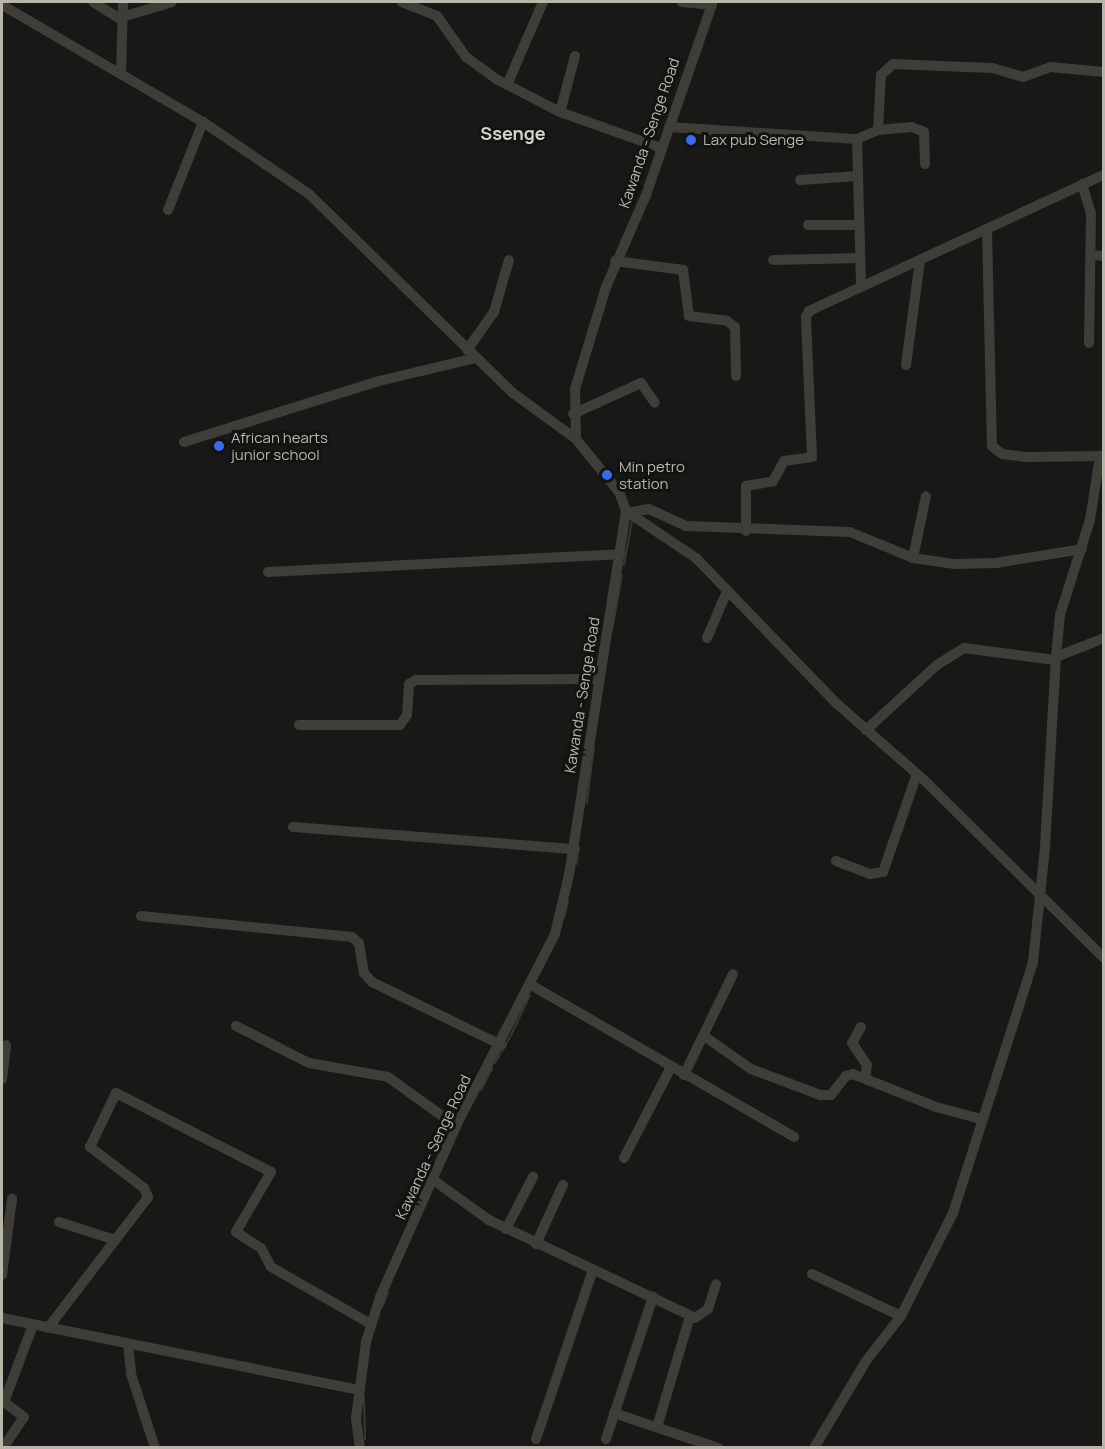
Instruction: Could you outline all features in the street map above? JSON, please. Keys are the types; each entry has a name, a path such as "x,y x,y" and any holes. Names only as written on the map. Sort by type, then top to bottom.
{"street":[{"path":"93,2 119,18 172,2"},
{"path":"121,74 119,18 123,2"},
{"path":"402,2 437,16 466,57 507,85 560,112 661,148"},
{"path":"507,85 543,2"},
{"path":"682,2 712,3"},
{"name":"Kawanda - Senge Road","path":"576,439 573,414 578,377 615,261 669,127 712,3"},
{"path":"2,5 203,122 309,195 467,350 550,423 576,439 619,492 629,512 696,558 866,730 916,774 1039,898 1104,958"},
{"path":"560,112 575,56"},
{"path":"878,130 881,75 893,64 992,68 1023,77 1050,67 1104,72"},
{"path":"168,210 203,122"},
{"path":"669,127 857,139 878,130 920,129 925,164"},
{"path":"857,139 861,285"},
{"path":"746,531 744,493 750,482 774,481 784,461 812,457 806,317 861,285 1104,175"},
{"path":"800,180 858,176"},
{"path":"1082,184 1091,214 1089,342"},
{"path":"808,225 859,225"},
{"path":"814,1448 866,1361 901,1316 953,1213 981,1119 1026,987 1039,898 1060,615 1082,549 1102,456 1028,457 1002,454 992,446 987,229"},
{"path":"1091,255 1104,256"},
{"path":"774,260 860,258"},
{"path":"467,350 494,312 509,260"},
{"path":"906,365 920,260"},
{"path":"615,261 683,270 689,316 727,321 735,327 736,376"},
{"path":"184,442 375,382 476,358"},
{"path":"573,414 641,383 655,403"},
{"path":"913,558 926,496"},
{"path":"629,512 643,508 686,526 746,531 850,532 913,558 954,564 996,563 1082,549"},
{"name":"Kawanda - Senge Road","path":"360,1448 356,1418 371,1324 456,1126 501,1044 555,934 575,849 600,679 629,512"},
{"path":"268,572 621,554"},
{"path":"707,638 727,591"},
{"path":"866,730 938,664 964,648 1056,658 1104,638"},
{"path":"299,725 400,725 407,715 409,684 416,680 600,679"},
{"path":"836,861 870,874 883,872 916,774"},
{"path":"293,827 575,849"},
{"path":"141,916 352,937 359,943 364,973 372,982 501,1044"},
{"path":"684,1075 733,974"},
{"path":"531,985 794,1137"},
{"path":"236,1026 309,1063 388,1077 456,1126"},
{"path":"861,1027 852,1043 867,1065 866,1077"},
{"path":"704,1036 752,1069 820,1095 831,1095 849,1074 866,1077 936,1107 981,1119"},
{"path":"2,1079 6,1045"},
{"path":"624,1158 671,1067"},
{"path":"48,1328 148,1195 90,1147 116,1093 271,1172 236,1232 261,1248 271,1267 371,1324"},
{"path":"506,1229 533,1177"},
{"path":"432,1179 506,1229 690,1316 704,1315 716,1284"},
{"path":"536,1244 563,1185"},
{"path":"2,1275 12,1199"},
{"path":"59,1222 115,1239"},
{"path":"536,1440 593,1270"},
{"path":"812,1274 901,1316"},
{"path":"606,1439 653,1297"},
{"path":"657,1427 690,1316"},
{"path":"2,1318 360,1390"},
{"path":"3,1448 24,1418 5,1405 5,1398 33,1325"},
{"path":"128,1344 131,1374 155,1448"},
{"path":"614,1413 718,1448"}],"waterway":[{"path":"624,565 632,521"},
{"path":"612,631 622,575"},
{"path":"587,803 594,746"},
{"path":"577,864 578,852"},
{"path":"564,918 568,900"},
{"path":"511,1035 530,995"},
{"path":"495,1063 510,1037"},
{"path":"481,1090 492,1068"},
{"path":"382,1307 388,1293"},
{"path":"364,1397 365,1439"}],"place":[{"name":"Lax pub Senge","path":"691,140"},
{"name":"African hearts junior school","path":"219,446"},
{"name":"Min petro station","path":"607,475"}],"district":[{"name":"Ssenge","path":"513,133"}]}
